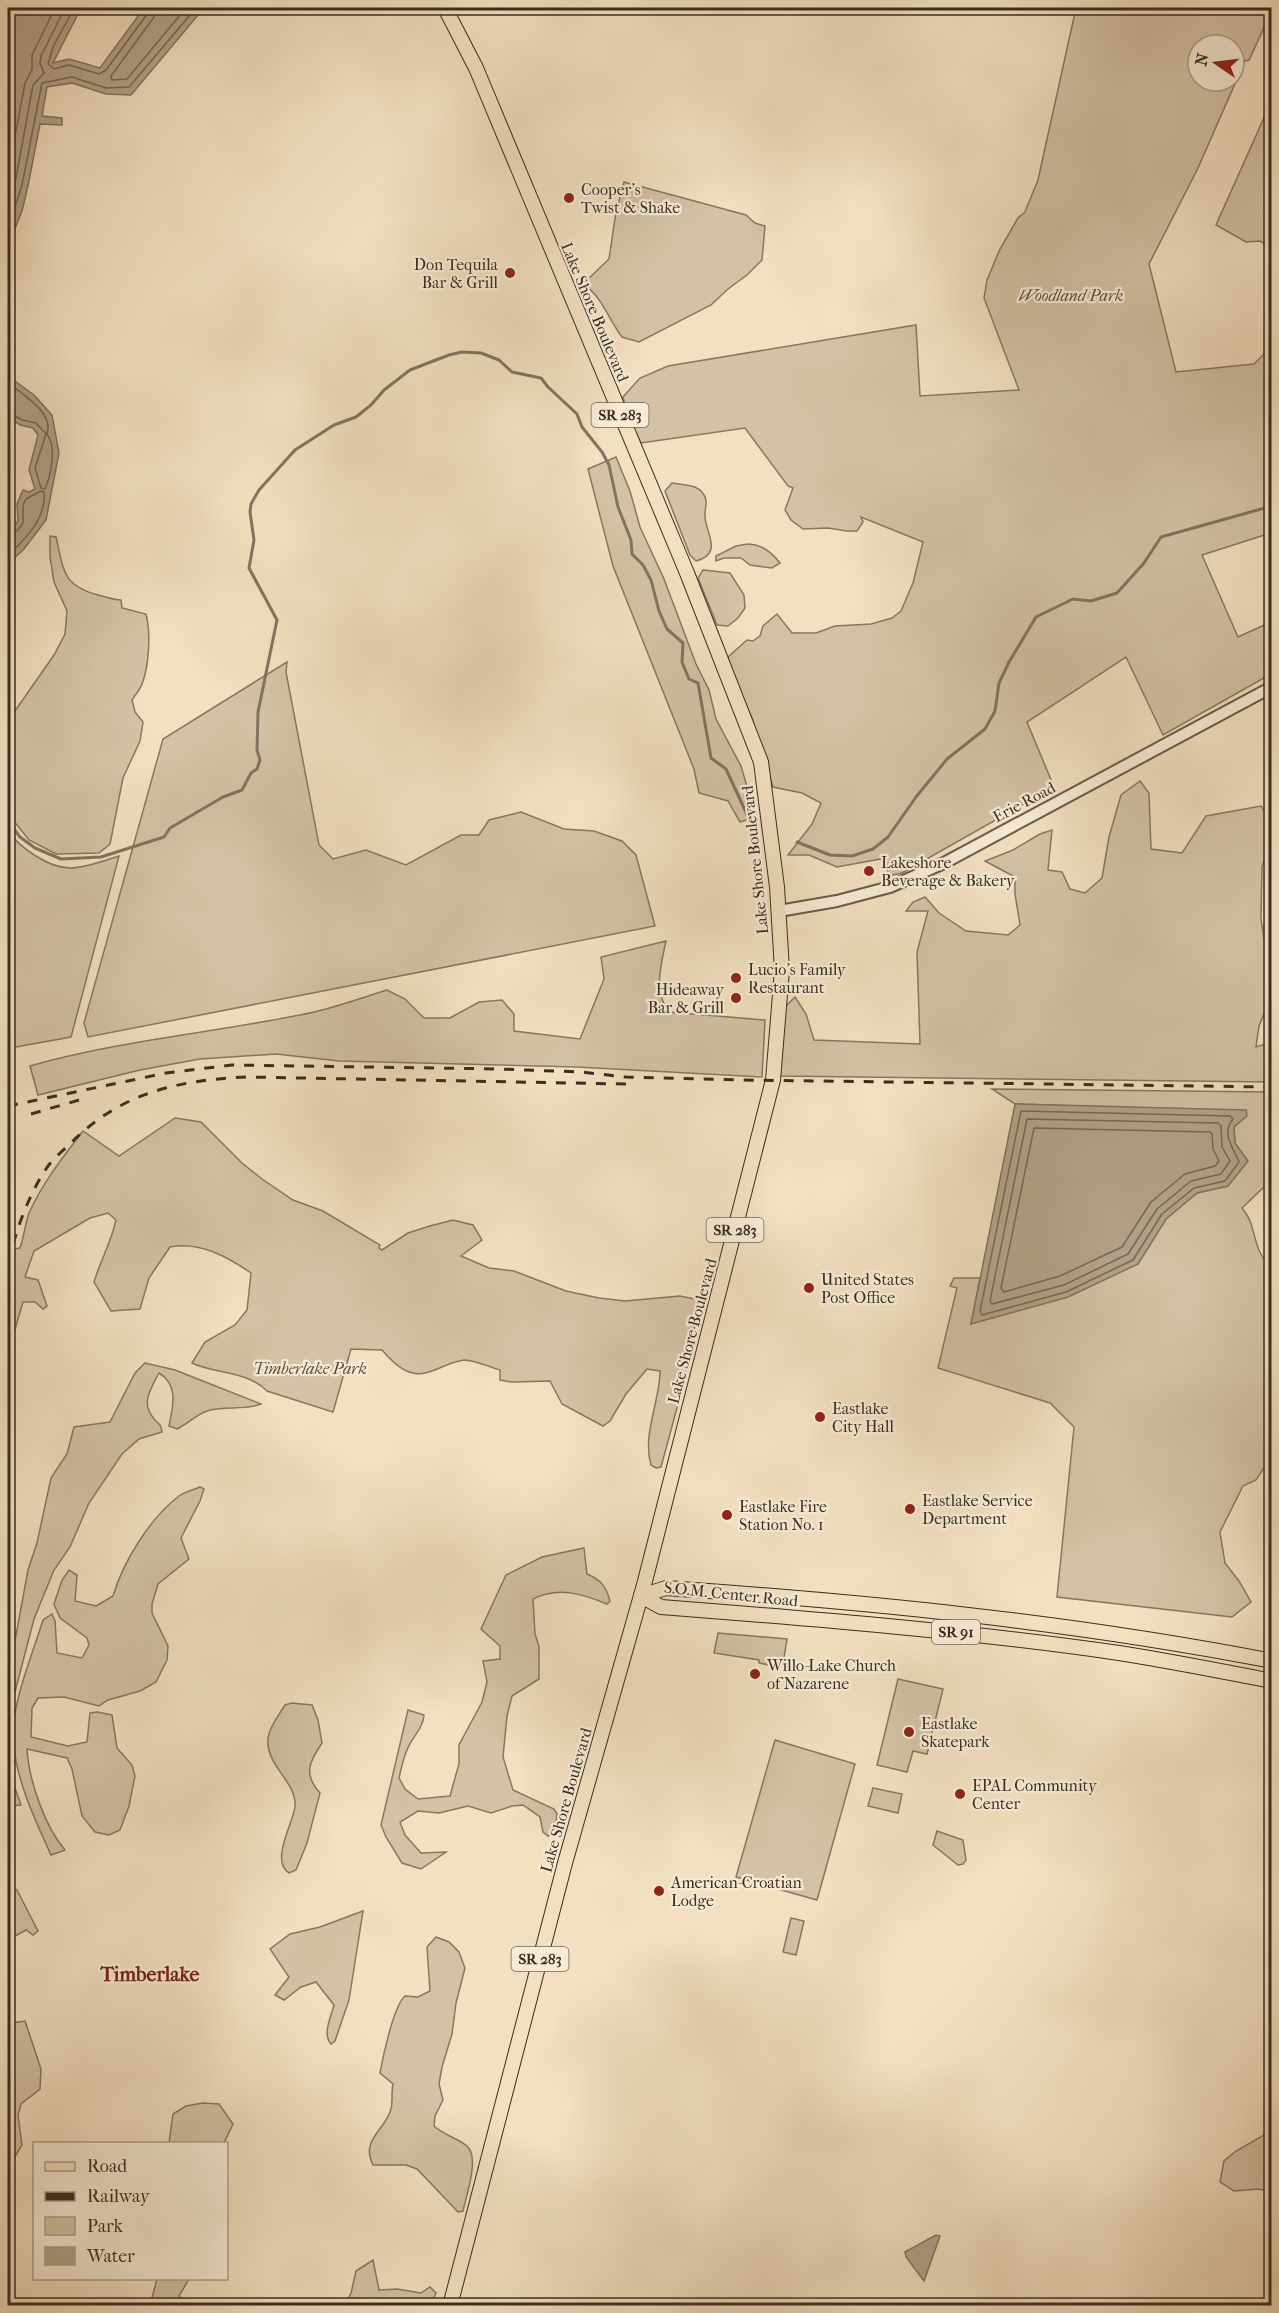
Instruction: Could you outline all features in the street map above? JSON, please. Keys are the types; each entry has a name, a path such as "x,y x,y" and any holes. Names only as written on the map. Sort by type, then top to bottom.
{"main road":[{"name":"Lake Shore Boulevard","path":"445,8 476,68 687,573 761,762 779,912 782,970 773,1080 641,1596 565,1863 450,2306"},
{"name":"S.O.M. Center Road","path":"641,1596 666,1588 881,1604 1124,1634 1272,1661"},
{"name":"S.O.M. Center Road","path":"641,1596 661,1607 879,1624 988,1636 1121,1653 1272,1681"}],"street":[{"name":"Erie Road","path":"779,912 837,901 890,887 933,868 1272,687"}],"green space":[{"name":"Woodland Park","path":"1076,8 1271,8 1249,60 1246,61 1246,33 1186,33 1186,93 1231,93 1198,168 1149,264 1176,372 1254,364 1271,347 1271,533 1202,555 1238,637 1271,622 1271,674 1163,735 1126,657 1027,722 1054,787 902,873 888,876 886,858 837,867 809,855 788,855 812,824 821,803 802,793 773,787 752,718 733,678 728,657 747,640 753,641 760,636 763,626 777,614 792,633 816,633 835,626 871,624 892,618 901,611 913,583 923,542 861,517 863,522 857,531 828,528 803,529 791,520 785,510 793,488 788,486 745,428 641,443 628,418 623,397 640,378 668,366 916,325 920,396 1019,390 984,298 987,280 1000,249 1018,218 1025,212 1038,180"},
{"path":"1271,102 1271,248 1260,241 1246,242 1216,225"},
{"path":"624,182 746,215 755,223 765,226 762,260 747,275 711,305 639,342 622,337 596,295 583,284 609,259 616,212"},
{"path":"616,457 630,491 640,527 664,579 696,664 709,690 716,719 741,766 756,817 740,822 728,801 699,793 694,769 613,566 588,469"},
{"path":"672,483 696,488 705,498 705,514 711,547 710,553 696,561 690,555 665,491"},
{"path":"50,536 56,537 63,568 71,581 86,591 121,600 122,608 146,614 148,622 148,659 141,686 132,700 135,712 143,722 140,741 123,778 110,844 99,853 56,854 29,840 8,814 8,721 54,655 65,634 67,611 54,582 50,557"},
{"path":"748,544 766,550 780,563 772,568 750,565 741,558 724,558 716,561 716,556 736,546"},
{"path":"703,570 730,573 744,595 745,608 728,626 717,625 698,578"},
{"path":"287,662 286,672 319,845 333,859 366,850 406,865 461,835 479,835 489,820 521,812 564,829 594,831 622,841 636,855 655,926 88,1037 84,1023 163,739"},
{"path":"1140,781 1149,793 1151,849 1182,853 1206,816 1261,806 1271,822 1271,844 1262,867 1261,919 1271,997 1259,1026 1256,1047 1271,1042 1271,1082 779,1076 785,1007 795,997 806,1014 814,1040 920,1044 917,952 928,911 906,911 913,902 925,897 939,913 966,931 1008,935 1020,925 1015,877 985,861 1052,830 1048,870 1062,872 1070,889 1085,893 1102,878 1109,837 1121,795"},
{"path":"8,831 13,838 36,856 54,865 72,868 96,864 119,856 71,1037 16,1047 8,1044 8,1001 13,989 8,976"},
{"path":"666,941 660,987 661,996 669,1012 765,1020 762,1077 577,1067 339,1061 276,1054 200,1059 140,1070 38,1095 30,1066 97,1050 311,1013 387,990 405,999 424,1018 450,1018 479,1002 502,1000 514,1014 514,1031 580,1039 604,979 601,957"},
{"path":"992,1089 1271,1092 1271,1174 1265,1186 1242,1208 1250,1221 1259,1251 1271,1265 1271,1457 1256,1480 1243,1486 1220,1532 1225,1563 1251,1602 1232,1617 1057,1597 1074,1427 1050,1403 938,1368 957,1288 950,1286 954,1278 980,1278 971,1324 1138,1264 1166,1219 1197,1193 1228,1186 1235,1143 1234,1127 1246,1116 1246,1111 1015,1104"},
{"name":"Timberlake Park","path":"175,1118 201,1122 242,1163 262,1179 293,1200 323,1211 380,1245 379,1248 382,1250 408,1233 453,1220 473,1225 482,1240 461,1256 489,1268 514,1271 566,1291 599,1298 625,1301 680,1296 700,1300 681,1393 661,1467 656,1468 651,1465 649,1454 650,1430 660,1371 647,1369 626,1394 610,1421 603,1426 562,1404 550,1381 500,1380 500,1370 468,1360 454,1362 422,1374 402,1369 382,1350 351,1349 333,1412 267,1391 241,1376 192,1363 205,1342 235,1325 247,1310 251,1273 233,1261 202,1248 170,1247 149,1278 140,1309 111,1311 94,1282 116,1220 108,1213 90,1218 34,1251 25,1277 38,1280 47,1306 43,1309 35,1302 23,1302 8,1353 8,1275 14,1249 20,1248 29,1213 54,1170 83,1131 119,1156"},
{"path":"145,1363 175,1370 261,1404 207,1411 177,1429 169,1426 173,1404 172,1390 170,1384 159,1373 147,1403 150,1414 160,1425 162,1432 139,1439 122,1454 89,1503 70,1547 54,1570 34,1619 10,1711 8,1745 8,1663 14,1646 28,1570 37,1543 51,1478 67,1454 74,1427 110,1422 135,1373"},
{"path":"200,1487 204,1489 200,1501 181,1538 189,1559 158,1584 152,1604 152,1613 168,1646 167,1660 156,1682 140,1691 108,1700 99,1706 64,1697 38,1698 32,1708 31,1737 68,1746 87,1742 90,1713 112,1715 117,1748 132,1765 135,1776 129,1806 120,1830 109,1835 95,1832 82,1816 72,1769 67,1758 27,1749 28,1762 39,1803 51,1829 65,1850 51,1855 22,1785 13,1741 15,1713 43,1620 52,1614 55,1621 57,1653 82,1658 89,1645 87,1638 60,1618 54,1604 62,1580 69,1570 77,1575 75,1601 96,1606 113,1596 123,1569 148,1528 179,1496"},
{"path":"584,1548 587,1574 602,1584 610,1601 607,1604 589,1597 561,1592 533,1599 535,1634 539,1646 539,1679 512,1696 507,1716 503,1757 513,1790 554,1809 557,1814 555,1831 548,1836 543,1832 540,1817 523,1805 491,1813 468,1806 439,1813 418,1811 400,1822 405,1835 421,1853 446,1852 421,1869 402,1863 381,1825 408,1710 424,1715 422,1725 409,1745 399,1778 405,1789 418,1799 450,1796 459,1764 459,1745 482,1702 487,1682 483,1661 500,1659 500,1646 481,1629 506,1575 542,1557"},
{"path":"718,1633 787,1639 783,1664 779,1663 778,1667 759,1663 759,1660 714,1653"},
{"name":"Eastlake Skatepark","path":"898,1679 943,1689 927,1754 913,1751 907,1772 877,1765"},
{"path":"292,1703 312,1705 318,1720 322,1743 310,1768 311,1780 320,1793 307,1843 296,1870 289,1873 284,1867 282,1851 295,1807 294,1798 287,1781 271,1757 268,1738 272,1725 285,1705"},
{"path":"775,1740 855,1764 817,1900 736,1877"},
{"path":"8,1745 14,1785 21,1805 8,1806"},
{"path":"873,1788 902,1794 898,1813 868,1806"},
{"path":"937,1831 963,1840 966,1860 963,1864 958,1865 933,1845"},
{"path":"8,1885 17,1890 38,1931 33,1935 26,1930 8,1940"},
{"path":"363,1911 349,2000 335,2041 331,2044 327,2030 334,2005 316,1982 301,1987 284,2000 275,1995 289,1977 270,1949 290,1934 320,1927"},
{"path":"791,1918 804,1921 796,1955 783,1952"},
{"path":"436,1937 449,1942 459,1952 465,1968 439,2084 443,2100 435,2116 434,2126 463,2143 471,2152 472,2168 469,2187 463,2211 458,2212 417,2169 406,2165 373,2165 370,2156 372,2141 392,2106 393,2084 380,2073 390,2032 397,2009 405,1996 418,1997 430,1991 427,1947"},
{"path":"25,2021 41,2069 40,2089 21,2104 18,2115 22,2145 8,2168 8,2082 12,2077 12,2023"},
{"path":"203,2103 219,2104 233,2124 224,2142 169,2142 173,2114 186,2106"},
{"path":"1271,2131 1271,2192 1258,2189 1234,2191 1220,2182 1224,2161 1236,2151"},
{"path":"373,2260 379,2290 397,2289 421,2293 430,2287 436,2293 431,2306 345,2305 351,2293 356,2271"},
{"path":"157,2280 188,2280 179,2296 189,2305 150,2305"}],"water":[{"path":"8,8 81,8 53,63 69,59 100,68 144,8 204,8 131,95 106,94 72,83 47,87 42,116 62,118 62,125 40,124 22,211 8,246"},
{"path":"8,376 34,395 52,415 59,453 46,520 24,549 8,564 8,524 14,526 18,521 17,504 23,490 29,492 35,489 29,470 38,435 33,428 20,425 8,417"},
{"path":"1015,1104 1246,1110 1247,1116 1234,1127 1235,1143 1248,1161 1228,1186 1197,1193 1166,1219 1138,1264 1068,1297 971,1324"},
{"path":"936,2235 940,2236 924,2281 906,2257 905,2252"}],"waterway":[{"path":"8,821 20,837 35,848 61,859 101,857 164,837 170,828 223,797 242,790 251,773 257,769 260,760 257,750 258,712 277,620 249,568 254,540 251,504 259,490 295,450 334,425 356,417 384,390 410,370 462,352 481,353 499,360 512,372 541,378 577,414 582,427 602,452 609,465 618,507 631,540 632,554 643,565 651,580 659,611 667,629 683,643 682,662 689,679 698,683 711,758 726,769 749,819"},
{"path":"797,842 830,855 852,856 873,849 888,837 947,759 985,729 995,711 999,683 1036,617 1073,599 1091,601 1117,593 1144,563 1161,537 1272,506"}],"railway":[{"path":"8,1106 166,1073 232,1065 500,1069 581,1072 626,1077 741,1080 1272,1087"},
{"path":"8,1263 28,1203 50,1163 87,1128 108,1113 128,1102 173,1086 248,1077 626,1084"},
{"path":"31,1114 86,1098"}],"place":[{"name":"Cooper's Twist & Shake","path":"569,198"},
{"name":"Don Tequila Bar & Grill","path":"510,273"},
{"name":"Lakeshore Beverage & Bakery","path":"869,871"},
{"name":"Lucio's Family Restaurant","path":"736,978"},
{"name":"Hideaway Bar & Grill","path":"736,998"},
{"name":"United States Post Office","path":"809,1288"},
{"name":"Eastlake City Hall","path":"820,1417"},
{"name":"Eastlake Service Department","path":"910,1509"},
{"name":"Eastlake Fire Station No. 1","path":"727,1515"},
{"name":"Willo-Lake Church of Nazarene","path":"755,1674"},
{"name":"Eastlake Skatepark","path":"909,1732"},
{"name":"EPAL Community Center","path":"960,1794"},
{"name":"American-Croatian Lodge","path":"659,1891"}],"district":[{"name":"Timberlake","path":"150,1974"}]}
